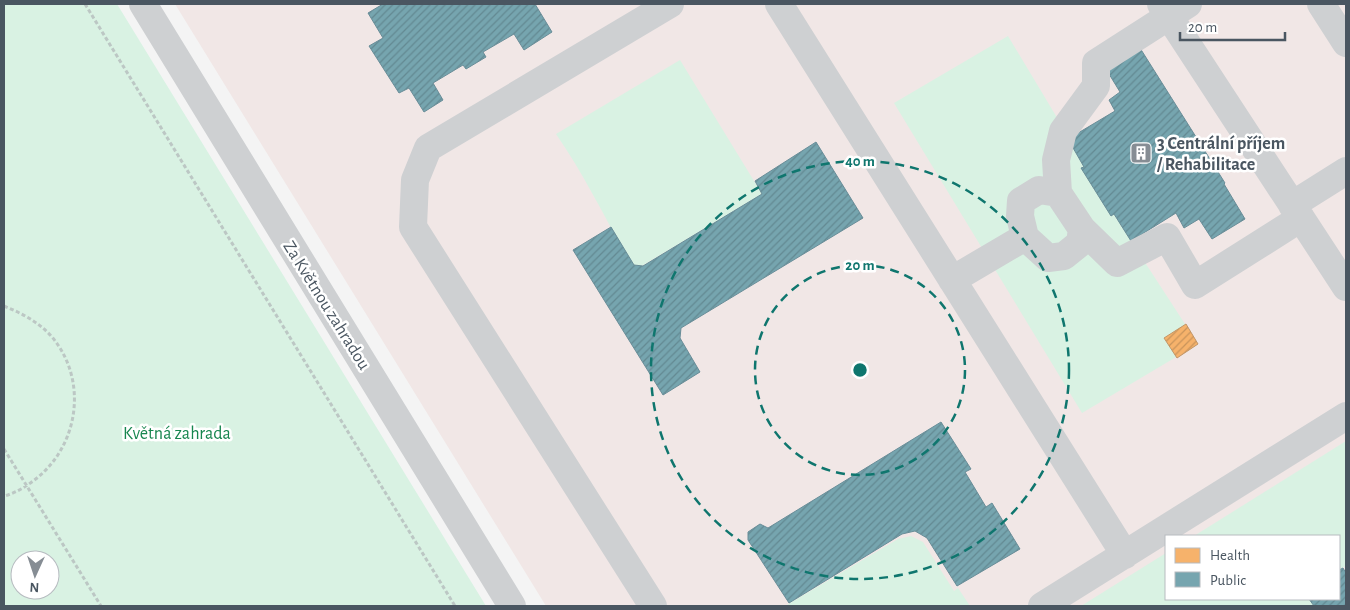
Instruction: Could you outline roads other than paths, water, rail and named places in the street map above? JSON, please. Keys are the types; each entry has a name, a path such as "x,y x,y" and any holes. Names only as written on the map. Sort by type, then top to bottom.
{"street":[{"name":"Za Květnou zahradou","path":"142,4 512,606"},
{"path":"653,606 413,227 415,180 428,148 670,4"},
{"path":"779,4 1125,555"},
{"path":"1321,4 1346,43"},
{"path":"1346,171 1297,212 1195,285 1167,237 1117,263 1082,229 1058,193 1056,160 1063,131 1096,86 1096,63 1173,8 1297,212 1346,287"},
{"path":"1058,193 1039,190 1022,200 1020,216 1025,237 1048,258 1064,256 1080,243 1082,229"},
{"path":"952,280 1025,237"},
{"path":"1042,606 1346,416"}],"place":[{"name":"3 Centrální příjem / Rehabilitace","path":"1141,153"}],"park label":[{"name":"Květná zahrada","path":"177,433"}]}
